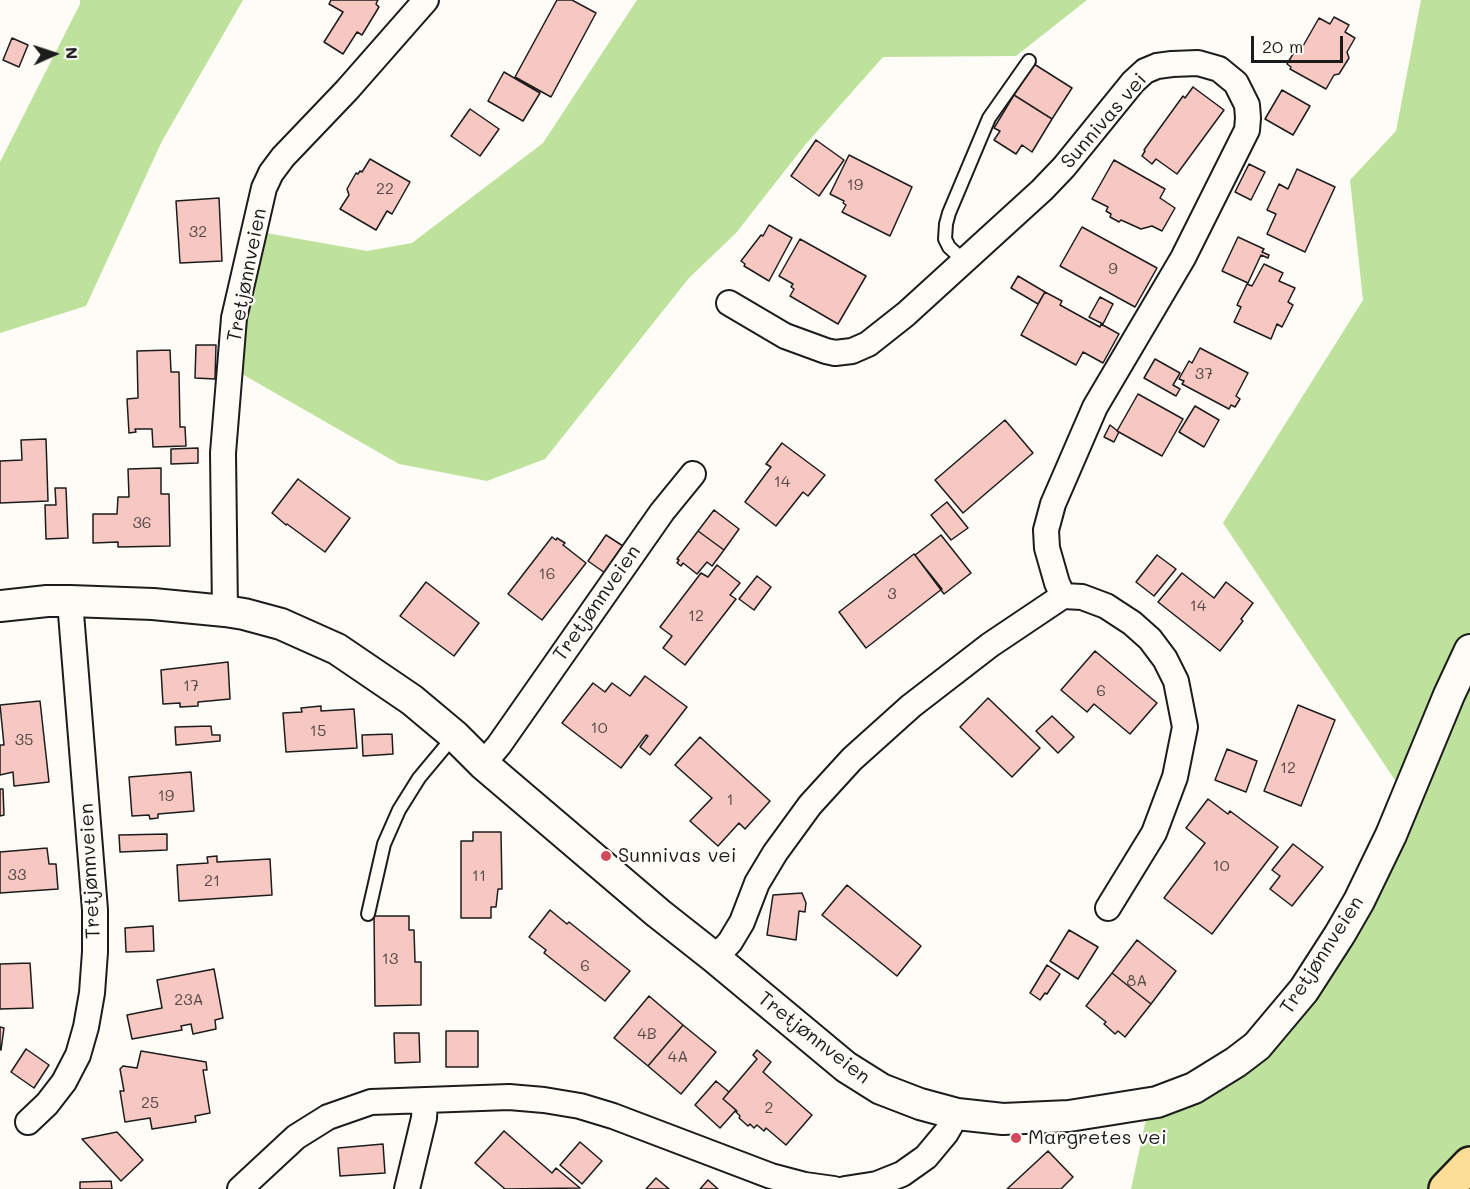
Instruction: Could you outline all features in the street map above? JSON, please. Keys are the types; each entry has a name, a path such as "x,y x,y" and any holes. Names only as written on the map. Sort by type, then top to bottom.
{"street":[{"name":"Tretjønnveien","path":"225,611 223,453 234,318 264,188 271,173 283,157 372,63 426,0"},
{"name":"Sunnivas vei","path":"729,303 785,336 826,351 852,351 882,334 1064,167 1133,82 1145,71 1157,66 1198,63 1219,69 1236,82 1246,105 1247,130 1183,258 1095,407 1053,504 1046,530 1047,548 1063,596"},
{"name":"Tretjønnveien","path":"483,764 500,745 662,512 693,474"},
{"path":"716,958 730,942 742,922 757,883 775,853 810,805 852,759 911,706 990,645 1063,596 1082,597 1106,606 1132,623 1150,639 1165,659 1176,681 1185,727 1175,777 1154,833 1108,908"},
{"name":"Tretjønnveien","path":"28,1122 47,1104 64,1082 78,1055 92,993 95,910 70,601"},
{"name":"Tretjønnveien","path":"0,606 70,601 153,604 225,611 281,624 337,649 412,700 455,736 483,764 658,913 716,958 846,1067 881,1089 920,1104 957,1114 1003,1119 1069,1116 1157,1102 1194,1089 1257,1046 1304,990 1359,901 1391,835 1449,694 1470,650"},
{"path":"240,1189 296,1137 328,1117 371,1102 509,1097 579,1106 613,1116 771,1176 805,1185 834,1189"},
{"path":"407,1189 424,1118 425,1101"},
{"path":"845,1189 877,1184 910,1168 926,1157 946,1133 957,1114"}],"lane":[{"path":"964,261 949,247 945,239 945,224 989,118 1029,61"},
{"path":"368,914 384,844 399,810 419,778 455,736"}],"green space":[{"path":"80,0 243,0 162,141 86,306 0,333 0,162"},
{"path":"637,0 1087,0 1016,56 883,57 805,145 736,233 689,278 545,459 487,481 399,464 242,374 255,231 367,251 412,243 543,143"},
{"path":"1421,0 1470,0 1470,1175 1458,1189 1131,1189 1151,1096 1196,1084 1325,961 1403,792 1223,523 1363,300 1350,180 1396,131"}],"building":[{"path":"331,0 378,0 376,4 379,7 362,35 357,32 343,54 324,42 343,12 329,4"},
{"path":"557,0 572,0 596,13 551,97 515,77"},
{"path":"1334,17 1349,25 1345,32 1355,38 1347,52 1349,58 1339,74 1334,75 1326,89 1290,69 1291,67 1287,64 1299,44 1303,46 1319,18 1330,24"},
{"path":"12,38 28,45 19,67 3,60"},
{"path":"1034,64 1072,88 1052,119 1014,95"},
{"path":"504,72 540,93 523,121 488,101"},
{"path":"1193,87 1224,110 1177,174 1156,159 1152,164 1142,156 1183,96 1185,98"},
{"path":"1282,90 1310,106 1293,135 1265,119"},
{"path":"1014,95 1052,119 1032,152 1022,145 1016,154 994,140 1000,131 994,128"},
{"path":"470,109 499,129 480,156 451,136"},
{"path":"816,140 844,160 819,196 791,176"},
{"path":"849,155 912,187 890,236 842,212 846,205 844,201 830,194"},
{"path":"370,159 410,182 392,214 387,211 376,230 340,209 349,195 347,189 356,173 362,172"},
{"path":"1114,160 1165,189 1160,198 1175,208 1162,231 1152,226 1141,229 1121,220 1119,222 1110,217 1111,214 1106,211 1108,207 1092,199"},
{"path":"1249,164 1265,172 1251,200 1235,192"},
{"path":"1297,169 1335,187 1305,252 1267,234 1276,214 1267,210 1279,184 1288,189"},
{"path":"219,198 222,261 180,263 176,201"},
{"path":"769,225 792,238 769,281 744,266 745,264 741,261 761,235 763,236"},
{"path":"1082,227 1157,268 1135,307 1060,266"},
{"path":"1238,237 1264,249 1262,252 1269,255 1268,258 1261,255 1248,283 1222,271"},
{"path":"800,239 866,276 838,324 790,296 794,289 791,287 793,284 779,276"},
{"path":"1264,264 1283,273 1279,281 1295,288 1288,302 1293,305 1282,327 1277,324 1271,339 1234,322 1241,307 1237,305 1247,284 1252,286"},
{"path":"1018,276 1045,292 1038,304 1011,288"},
{"path":"1045,292 1062,301 1060,305 1100,327 1101,324 1119,334 1103,363 1083,352 1076,365 1021,335"},
{"path":"1100,297 1113,304 1103,324 1089,317"},
{"path":"196,345 216,345 215,379 195,378"},
{"path":"1200,348 1248,373 1236,396 1240,399 1235,407 1231,405 1229,409 1182,384 1184,381 1179,379 1189,361 1192,363"},
{"path":"170,350 171,372 179,372 180,427 185,427 186,446 153,447 152,429 135,429 136,432 129,433 127,399 138,398 137,351"},
{"path":"1155,359 1180,373 1173,385 1180,389 1176,396 1144,378"},
{"path":"1138,394 1183,419 1162,456 1117,431"},
{"path":"1195,406 1219,420 1204,447 1179,432"},
{"path":"1005,420 1033,453 963,513 935,480"},
{"path":"1110,425 1119,432 1114,442 1104,437"},
{"path":"46,439 48,501 0,503 0,461 22,460 21,440"},
{"path":"782,443 825,475 808,496 803,492 776,526 745,502 771,467 766,464"},
{"path":"198,448 198,463 171,464 171,449"},
{"path":"161,468 161,494 169,494 170,546 118,547 118,542 93,543 93,514 117,514 118,497 129,497 128,469"},
{"path":"298,479 350,518 325,552 272,513"},
{"path":"55,488 66,488 68,538 46,539 45,505 56,505"},
{"path":"947,502 968,528 951,540 931,515"},
{"path":"714,510 739,529 724,550 698,531"},
{"path":"698,531 724,550 712,566 707,562 697,574 683,563 681,566 677,563 679,560 677,559"},
{"path":"606,535 623,546 605,573 588,561"},
{"path":"941,535 971,573 944,594 915,555"},
{"path":"552,537 565,543 563,545 586,563 542,620 508,594"},
{"path":"914,554 942,589 866,648 839,612"},
{"path":"1157,555 1176,569 1154,596 1136,582"},
{"path":"717,565 740,583 730,595 736,599 685,665 663,648 672,636 660,627 701,573 708,577"},
{"path":"1182,573 1214,598 1226,582 1253,603 1241,619 1243,621 1220,651 1158,602"},
{"path":"757,576 771,587 754,610 739,599"},
{"path":"426,582 479,623 454,656 400,616"},
{"path":"1095,651 1157,703 1130,734 1094,704 1087,712 1061,690"},
{"path":"228,662 230,699 198,702 198,706 180,707 180,703 163,704 161,670"},
{"path":"645,676 687,707 650,755 640,747 648,736 646,735 621,768 562,723 593,683 605,692 612,683 630,696"},
{"path":"988,698 1040,748 1012,777 960,727"},
{"path":"40,701 49,782 14,786 13,772 0,775 0,745 4,745 0,705"},
{"path":"1298,705 1335,720 1301,806 1264,791"},
{"path":"321,706 321,711 354,709 357,748 286,752 283,713 302,712 301,708"},
{"path":"1052,716 1074,737 1058,753 1036,731"},
{"path":"211,726 212,735 220,735 220,741 176,745 175,727"},
{"path":"392,734 393,754 363,756 362,735"},
{"path":"700,737 770,801 745,829 739,823 718,846 690,821 712,798 675,765"},
{"path":"1227,749 1257,761 1246,792 1215,780"},
{"path":"191,772 194,811 158,814 158,818 150,819 149,815 132,816 129,777"},
{"path":"0,789 3,789 4,815 0,816"},
{"path":"1208,799 1228,814 1230,811 1278,847 1212,934 1164,898 1205,843 1186,828"},
{"path":"473,832 501,832 502,889 498,889 496,907 491,907 491,918 461,918 461,841 473,841"},
{"path":"167,834 167,850 120,852 119,835"},
{"path":"1293,844 1323,867 1292,906 1270,889 1280,876 1272,870"},
{"path":"47,848 49,864 56,864 58,889 0,893 0,852"},
{"path":"217,856 217,862 270,859 272,895 179,901 177,865 208,863 207,857"},
{"path":"847,885 921,946 897,976 822,915"},
{"path":"802,893 806,903 805,912 799,911 796,940 767,935 773,895"},
{"path":"550,910 567,924 569,922 630,971 605,1001 544,953 546,950 529,937"},
{"path":"374,916 409,916 409,930 414,930 415,962 421,962 421,1005 375,1006"},
{"path":"153,926 154,951 126,952 125,928"},
{"path":"1069,930 1098,947 1078,979 1050,961"},
{"path":"1137,940 1176,971 1151,1004 1112,973"},
{"path":"30,963 33,1008 0,1009 0,964"},
{"path":"1047,965 1060,974 1047,994 1045,993 1040,1000 1030,993"},
{"path":"214,969 223,1018 215,1020 216,1029 193,1034 191,1024 181,1026 182,1030 132,1039 127,1015 162,1008 157,980"},
{"path":"1112,973 1151,1004 1125,1037 1118,1031 1115,1034 1104,1024 1106,1022 1086,1006"},
{"path":"649,996 683,1025 648,1066 614,1038"},
{"path":"683,1025 716,1052 681,1094 648,1066"},
{"path":"0,1027 4,1028 1,1050 0,1050"},
{"path":"446,1031 478,1031 478,1067 446,1067"},
{"path":"394,1033 419,1033 420,1062 395,1063"},
{"path":"26,1049 49,1065 34,1088 11,1072"},
{"path":"757,1050 771,1062 763,1072 812,1115 786,1145 766,1128 764,1131 757,1125 754,1128 750,1124 748,1126 739,1118 737,1111 723,1099 757,1059 753,1055"},
{"path":"141,1051 206,1062 207,1070 203,1070 210,1113 195,1116 196,1122 152,1129 150,1118 125,1122 120,1091 124,1091 120,1069 123,1066 137,1068"},
{"path":"716,1081 729,1092 723,1099 736,1110 720,1128 695,1105"},
{"path":"504,1131 552,1173 556,1168 580,1188 505,1189 475,1163"},
{"path":"117,1132 143,1160 121,1181 82,1139"},
{"path":"580,1142 602,1161 582,1184 560,1165"},
{"path":"383,1144 385,1173 340,1176 338,1148"},
{"path":"1048,1151 1073,1177 1061,1189 1007,1189"},
{"path":"656,1178 669,1189 646,1189"},
{"path":"708,1180 718,1189 700,1189"},
{"path":"111,1181 112,1189 80,1189 80,1182"}],"place":[{"name":"Sunnivas vei","path":"606,856"},
{"name":"Margretes vei","path":"1016,1138"}]}
